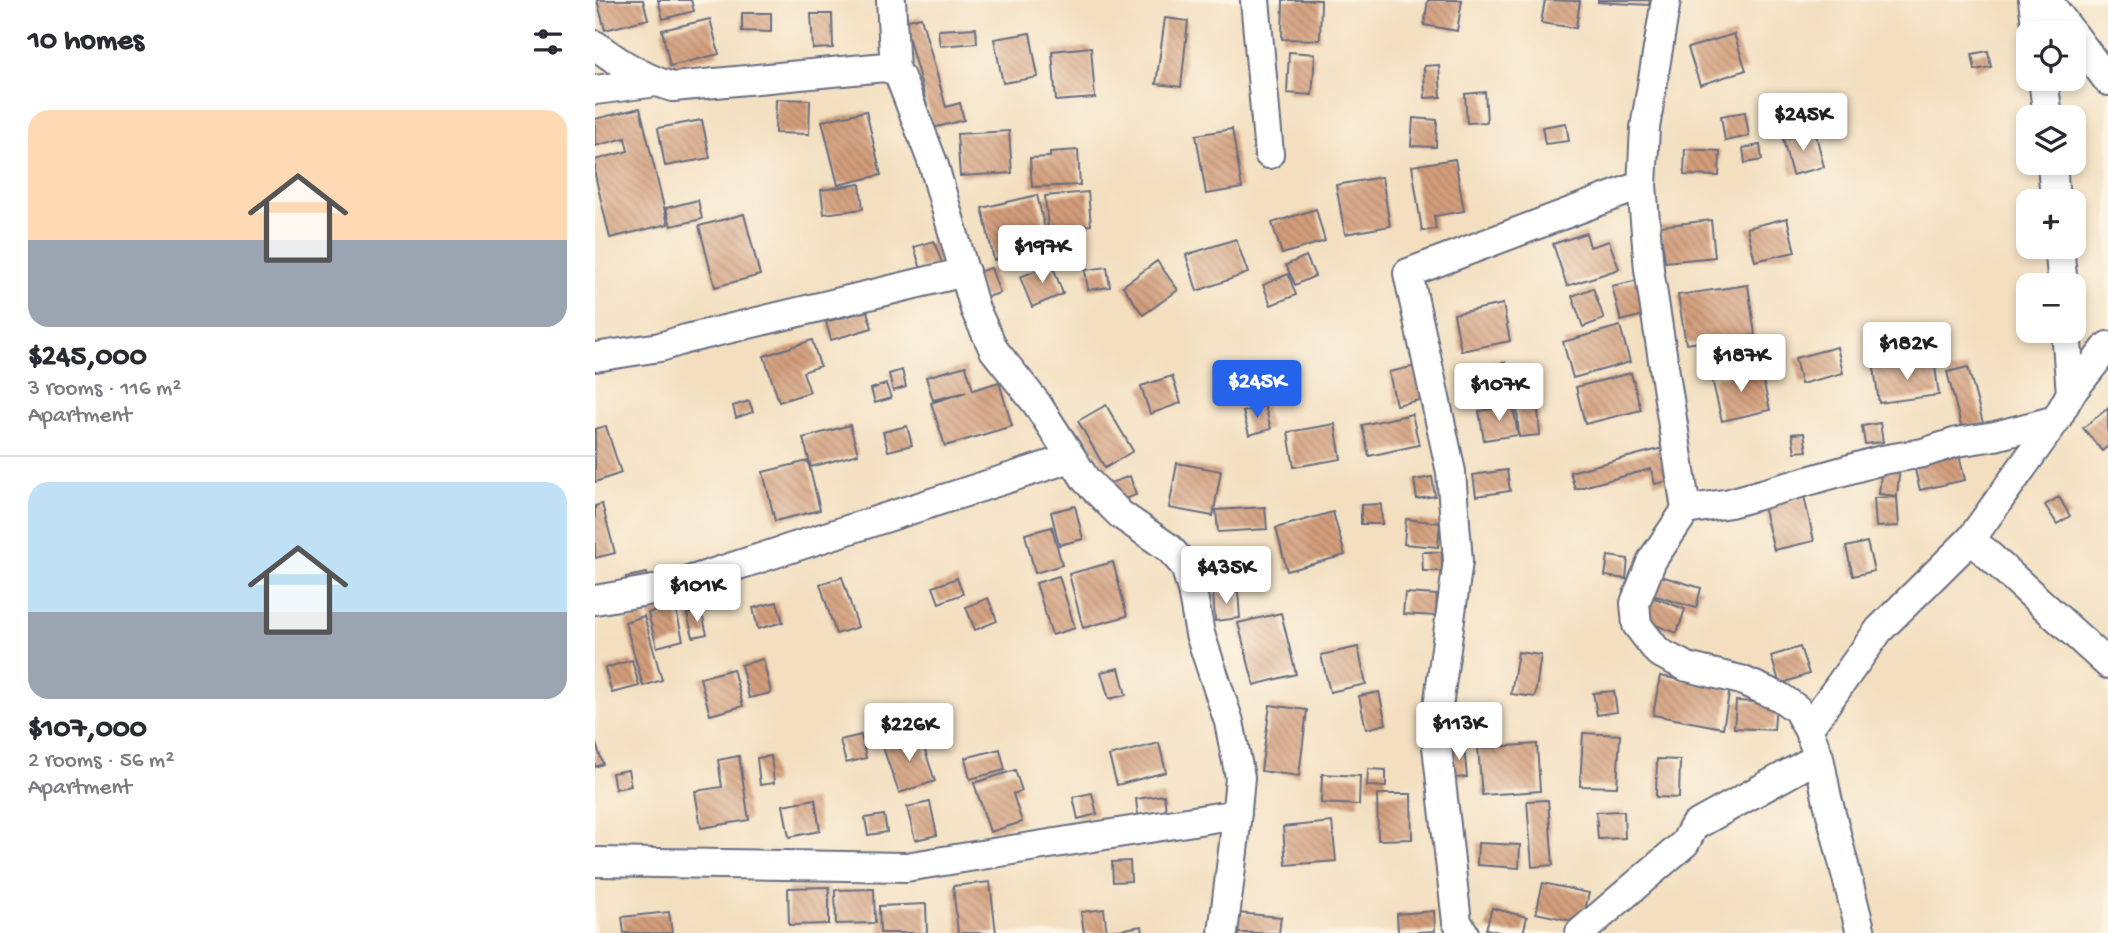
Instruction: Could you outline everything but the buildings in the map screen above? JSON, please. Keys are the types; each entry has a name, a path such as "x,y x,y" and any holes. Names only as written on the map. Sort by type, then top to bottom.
{"street":[{"path":"892,0 895,71"},
{"path":"1255,0 1269,154"},
{"path":"1666,0 1645,128 1642,185 1649,269 1686,510 1652,560 1635,603 1637,625 1658,652 1688,667 1741,680 1780,697 1797,709 1819,757 1861,933"},
{"path":"2033,0 2036,21"},
{"path":"2047,0 2063,21"},
{"path":"595,44 617,61 656,82 673,87 885,67 895,71 900,77 934,166 975,309 995,350 1037,404 1086,480 1121,514 1168,548 1185,566 1200,634 1229,722 1240,776 1223,933"},
{"path":"2086,51 2108,81"},
{"path":"595,90 656,82"},
{"path":"1464,933 1457,922 1435,729 1458,561 1451,472 1408,274 1642,185"},
{"path":"595,358 660,347 965,272"},
{"path":"2067,343 2071,393"},
{"path":"1808,729 1879,630 1971,539 2056,420 2071,393 2108,346"},
{"path":"1686,510 1730,503 1882,460 1923,453 1957,442 1995,436 2056,420"},
{"path":"595,600 670,587 1071,458"},
{"path":"1971,539 2108,664"},
{"path":"1580,933 1685,842 1694,826 1819,757"},
{"path":"595,862 906,867 1237,814"}]}
